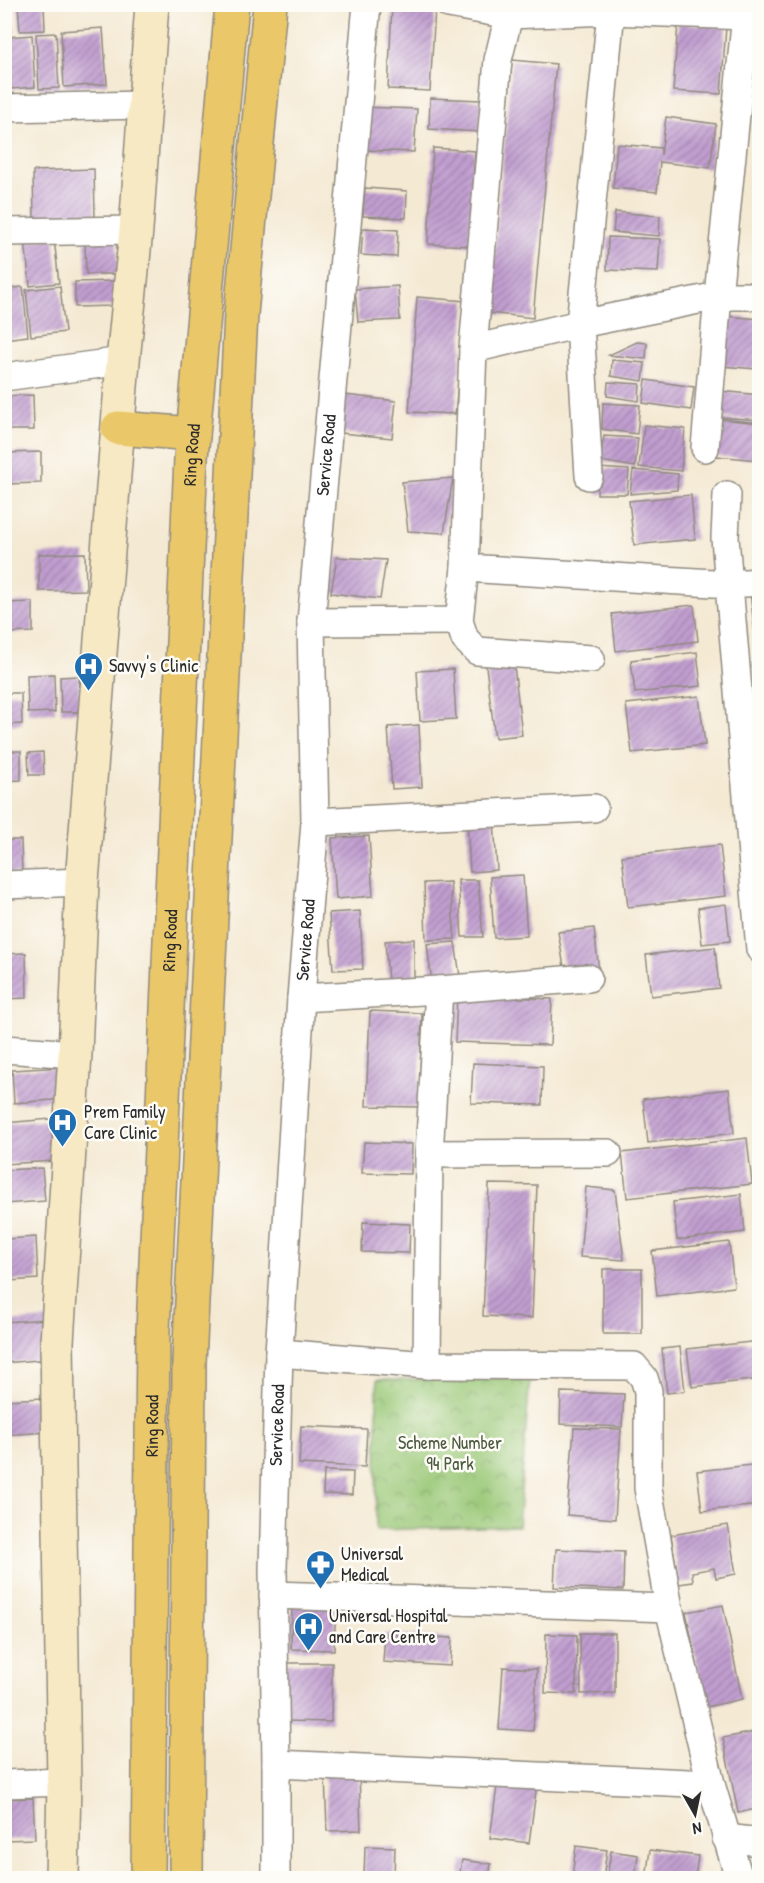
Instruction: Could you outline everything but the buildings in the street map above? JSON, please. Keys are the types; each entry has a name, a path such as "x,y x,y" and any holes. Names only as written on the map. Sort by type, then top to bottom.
{"main road":[{"name":"Ring Road","path":"148,1878 153,1331 194,434 232,4"},
{"name":"Ring Road","path":"186,1878 189,1362 241,314 270,4"},
{"path":"118,429 194,434"}],"street":[{"path":"62,1878 64,1782 57,1342 75,1054 82,882 123,361 136,230 152,4"},
{"name":"Service Road","path":"276,1878 273,1595 279,1353 301,998 315,822 311,622 367,4"},
{"path":"450,4 509,15 611,11 746,10 705,448"},
{"path":"589,476 580,324 611,11"},
{"path":"509,15 498,60 472,349 465,568 459,621 465,639 477,651 591,658"},
{"path":"4,108 144,105"},
{"path":"4,232 136,230"},
{"path":"472,349 718,296 759,296"},
{"path":"4,377 123,361"},
{"path":"727,495 725,538 759,949"},
{"path":"465,568 730,584 759,582"},
{"path":"311,622 459,621"},
{"path":"315,822 594,808"},
{"path":"4,885 82,882"},
{"path":"301,998 588,978"},
{"path":"428,1365 429,1154 439,990"},
{"path":"4,1049 75,1054"},
{"path":"429,1154 608,1153"},
{"path":"279,1353 428,1365 634,1366 644,1378 648,1391 648,1488 669,1608 711,1784 739,1878"},
{"path":"273,1595 669,1608"},
{"path":"276,1764 711,1784"},
{"path":"4,1784 64,1782"},
{"path":"726,1838 759,1842"}],"green space":[{"name":"Scheme Number 94 Park","path":"530,1378 518,1526 376,1530 377,1380"}],"place":[{"name":"Savvy's Clinic","path":"88,692"},
{"name":"Prem Family Care Clinic","path":"63,1148"},
{"name":"Universal Medical","path":"320,1590"},
{"name":"Universal Hospital and Care Centre","path":"308,1652"}]}
